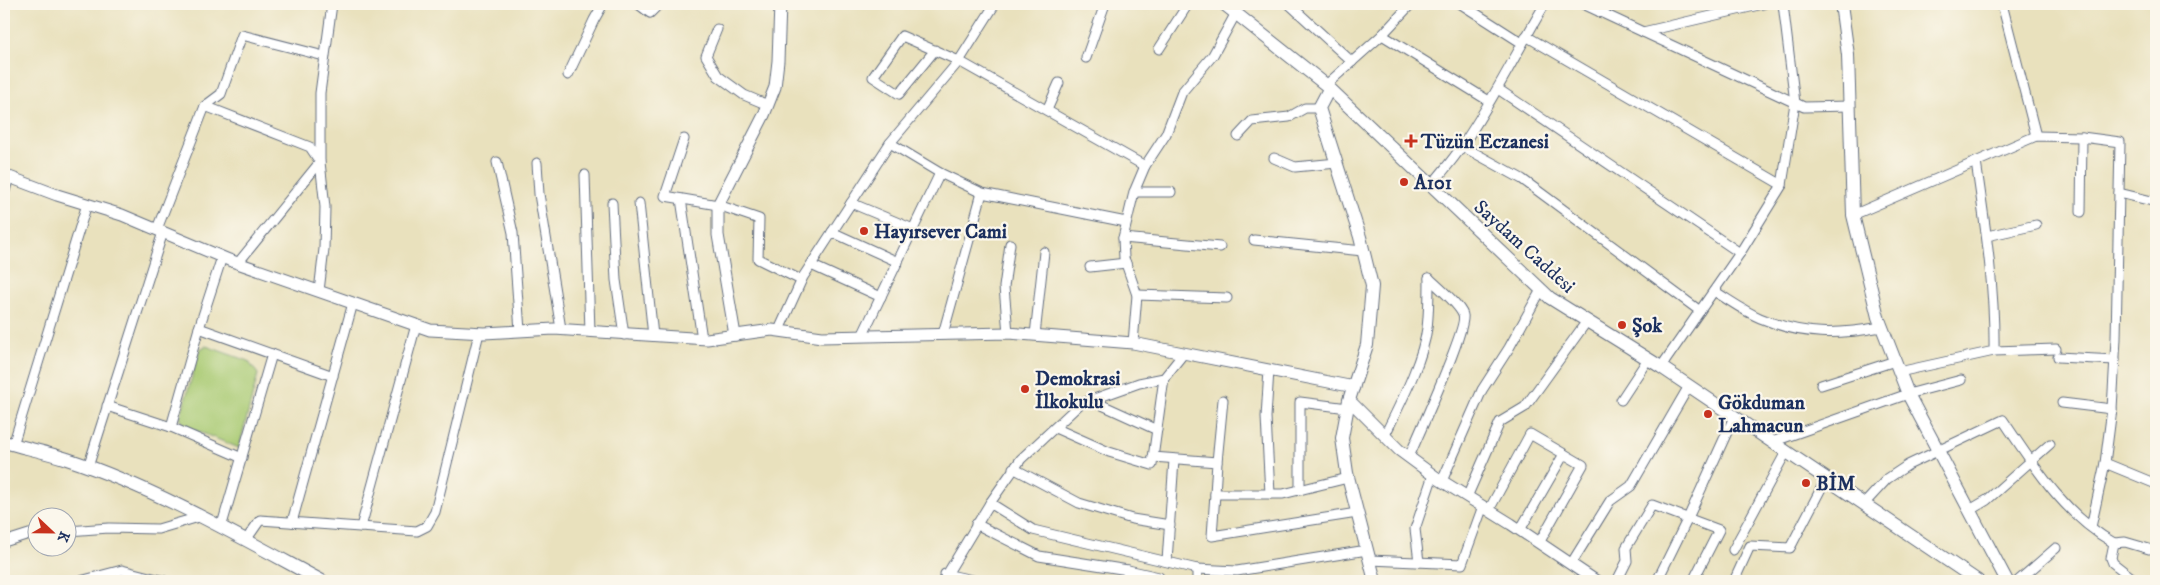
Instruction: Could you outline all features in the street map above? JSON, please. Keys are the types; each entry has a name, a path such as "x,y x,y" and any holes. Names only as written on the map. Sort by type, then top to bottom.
{"main road":[{"name":"Saydam Caddesi","path":"1224,4 1328,87 1550,298 1661,367 1978,581"},
{"path":"1841,4 1848,55 1853,215 1881,327 1908,394 2006,581"},
{"path":"1328,87 1319,108 1337,163 1372,286 1367,345 1349,404 1342,438 1348,478 1376,581"},
{"path":"8,443 67,458 135,486 246,540 322,581"}],"street":[{"path":"319,291 324,249 325,207 320,162 320,93 332,4"},
{"path":"568,75 594,20 604,4"},
{"path":"638,4 650,13 660,4"},
{"path":"735,335 718,235 718,205 768,105 775,86 778,62 780,4"},
{"path":"779,330 801,280 890,144 959,61 995,4"},
{"path":"1086,58 1104,4"},
{"path":"1159,49 1188,4"},
{"path":"1289,4 1352,62"},
{"path":"1328,87 1412,4"},
{"path":"1462,4 1782,185"},
{"path":"1431,186 1462,146 1498,89 1524,39 1546,4"},
{"path":"1583,4 1804,107 1850,106"},
{"path":"1600,12 1609,4"},
{"path":"1643,32 1763,4"},
{"path":"1661,367 1740,253 1782,185 1795,102 1783,4"},
{"path":"2002,4 2036,136"},
{"path":"1133,343 1137,295 1126,263 1123,238 1134,192 1145,166 1166,134 1182,92 1212,56 1236,13"},
{"path":"717,29 706,56 718,76 744,95 768,105"},
{"path":"1382,35 1489,101"},
{"path":"88,467 160,230 205,106 220,94 242,36 324,56"},
{"path":"935,50 899,94 873,77 902,36 935,50 959,61 1145,166"},
{"path":"1047,110 1059,83"},
{"path":"1498,89 1740,253"},
{"path":"205,106 310,147 320,162"},
{"path":"1238,136 1252,121 1290,117 1305,108 1319,108"},
{"path":"1853,215 2036,136 2082,137 2120,142 2115,360 2112,409 2105,463 2091,527"},
{"path":"2081,212 2082,137"},
{"path":"684,139 665,196 718,205 759,219 758,259 801,280"},
{"path":"890,144 940,173 982,193 1126,222"},
{"path":"1462,146 1522,178 1700,311"},
{"path":"1274,158 1295,167 1337,163"},
{"path":"238,263 320,162"},
{"path":"497,162 513,233 520,331"},
{"path":"1976,162 1987,236 1994,311 1994,351"},
{"path":"536,163 561,329"},
{"path":"862,336 940,173"},
{"path":"585,175 590,332"},
{"path":"4,194 6,176 122,214 222,257 430,330 479,333 561,329 624,335 702,339 772,330 822,337 1008,333 1133,343 1354,387"},
{"path":"1134,192 1171,192"},
{"path":"2119,192 2156,202"},
{"path":"943,334 982,193"},
{"path":"681,199 702,339"},
{"path":"612,203 616,280 624,335"},
{"path":"639,203 653,336"},
{"path":"851,203 913,229"},
{"path":"8,443 87,204"},
{"path":"1987,236 2036,225"},
{"path":"832,232 898,262"},
{"path":"1123,238 1220,247"},
{"path":"1254,240 1363,251"},
{"path":"1008,333 1004,287 1010,244"},
{"path":"1035,335 1044,252"},
{"path":"171,427 199,328 222,257"},
{"path":"1090,267 1126,263"},
{"path":"811,265 881,297"},
{"path":"1385,435 1404,395 1424,342 1427,329 1430,278 1461,311 1464,319 1456,345 1409,457"},
{"path":"1419,562 1415,528 1437,478 1482,390 1509,348 1541,290"},
{"path":"1714,291 1760,318 1796,329 1824,334 1848,333 1881,327"},
{"path":"1137,295 1227,298"},
{"path":"292,522 353,303"},
{"path":"1467,497 1500,422 1525,407 1587,321"},
{"path":"361,527 416,325"},
{"path":"199,328 333,376"},
{"path":"246,540 260,520 417,531 427,526 435,512 479,333"},
{"path":"1820,385 1897,366 1994,351 2057,352 2115,360"},
{"path":"1055,428 1109,452 1152,465 1164,378 1184,353"},
{"path":"221,528 272,354"},
{"path":"1621,400 1648,359"},
{"path":"1270,370 1266,417 1270,494"},
{"path":"977,581 944,578 976,524 1013,468 1080,404 1139,383 1164,378"},
{"path":"1772,442 1908,394 1961,380"},
{"path":"1571,564 1610,501 1631,486 1689,386"},
{"path":"1091,400 1157,430"},
{"path":"1224,400 1217,462 1212,536 1357,513"},
{"path":"1300,490 1300,402 1349,404 1409,457 1437,478 1520,530 1593,580"},
{"path":"2062,403 2112,409"},
{"path":"107,406 171,427 242,458"},
{"path":"1657,581 1734,416"},
{"path":"1864,504 1887,479 1908,465 2003,420 2046,484 2078,517 2114,543 2125,542 2149,549"},
{"path":"990,503 1033,530 1197,569 1237,571 1368,555 1419,562 1462,564 1486,508 1530,434 1582,465 1539,543"},
{"path":"1970,510 1987,500 2050,444"},
{"path":"1733,550 1786,452"},
{"path":"1520,530 1564,454"},
{"path":"1154,457 1217,462"},
{"path":"976,524 1039,556 1128,570 1158,579 1164,561 1170,525 1174,460"},
{"path":"2105,463 2156,484"},
{"path":"1013,468 1080,503 1132,519 1170,525"},
{"path":"1215,494 1283,494 1348,478"},
{"path":"1734,581 1750,546 1790,548 1826,479"},
{"path":"1617,581 1628,561 1626,548 1652,505 1719,530 1693,581"},
{"path":"78,530 109,528 158,529 199,517"},
{"path":"4,542 28,534"},
{"path":"2114,543 2113,563 2136,581"},
{"path":"2018,581 2056,548"},
{"path":"1197,569 1197,581"},
{"path":"80,581 122,570 165,581"},
{"path":"1126,581 1128,570"}],"green space":[{"path":"206,346 248,361 258,374 239,448 185,426 180,418 200,349"}],"place":[{"name":"Tüzün Eczanesi","path":"1411,141"},
{"name":"A101","path":"1404,182"},
{"name":"Hayırsever Cami","path":"864,231"},
{"name":"Şok","path":"1622,325"},
{"name":"Demokrasi İlkokulu","path":"1025,389"},
{"name":"Gökduman Lahmacun","path":"1708,414"},
{"name":"BİM","path":"1806,483"}]}
